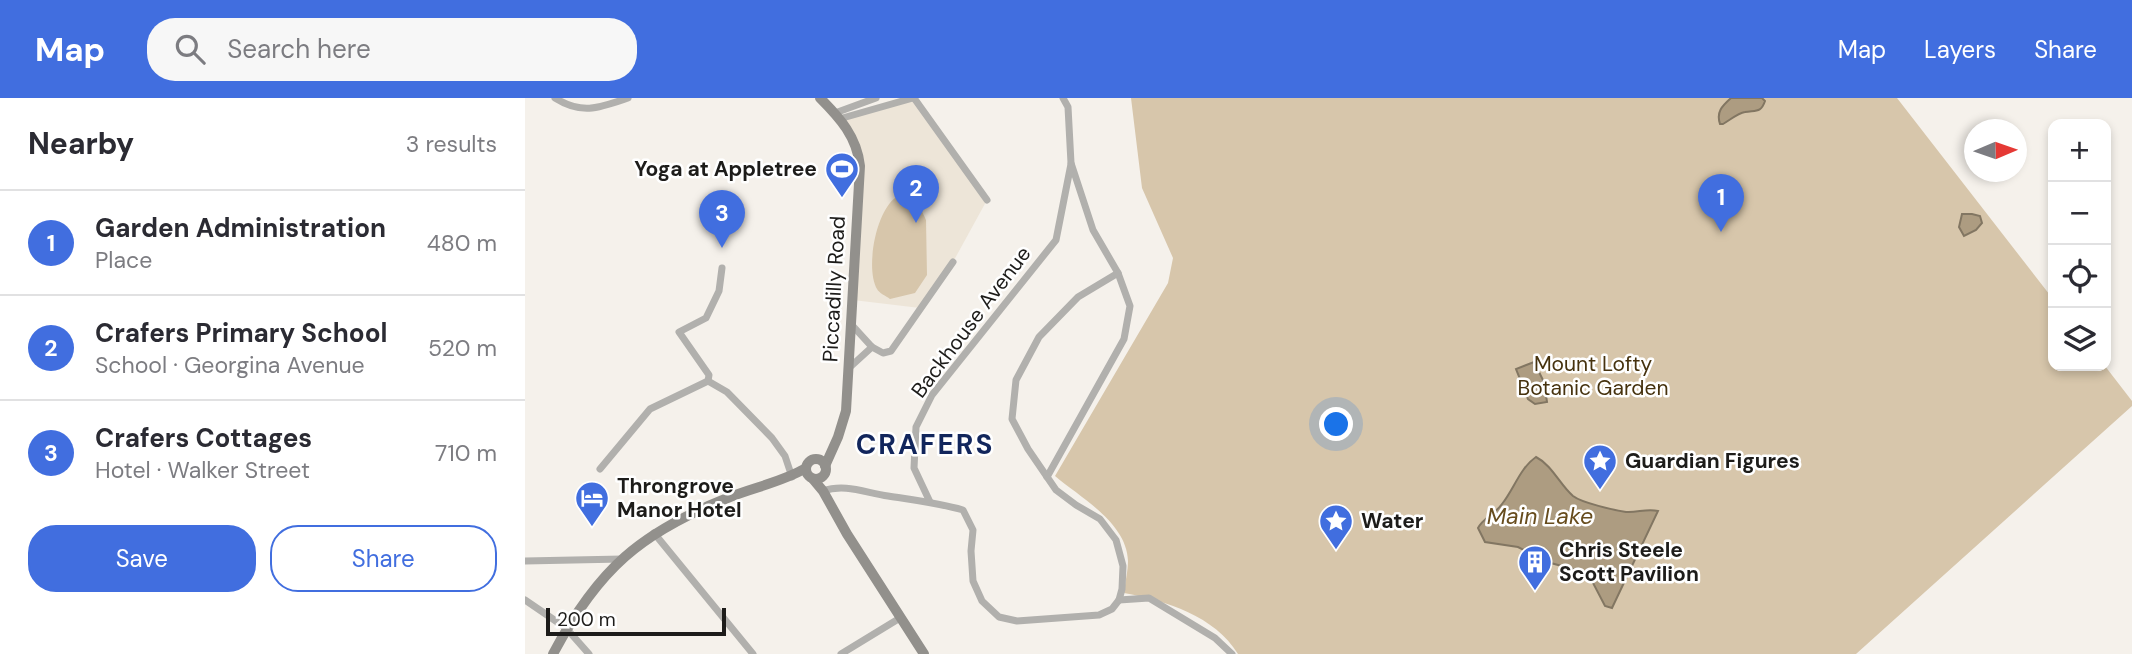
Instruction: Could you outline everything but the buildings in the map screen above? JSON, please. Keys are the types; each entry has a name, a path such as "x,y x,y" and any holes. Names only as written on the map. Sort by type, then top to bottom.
{"main road":[{"name":"Piccadilly Road","path":"821,98 855,142 860,166 846,411 832,451 823,466"},
{"path":"823,466 812,460 810,475 823,491 847,534 924,654"},
{"path":"553,654 590,591 622,559 654,533 701,509 792,477 810,475 820,478 823,466"},
{"path":"823,466 823,491"}],"street":[{"path":"555,98 570,107 599,108 628,98"},
{"path":"837,116 876,98"},
{"path":"837,116 914,98 987,200"},
{"path":"1047,477 1124,340 1130,306 1118,273 1093,230 1072,163 1068,107 1063,98"},
{"name":"Backhouse Avenue","path":"930,502 914,468 916,427 932,395 1056,240 1072,163"},
{"path":"851,324 872,347 883,353 891,351 953,262"},
{"path":"708,381 709,375 679,332 706,318 719,291 722,268"},
{"path":"823,491 845,488 963,510 973,530 973,581 982,601 999,617 1017,621 1099,615 1112,609 1119,600 1122,589 1123,566 1116,540 1100,519 1056,490 1012,419 1016,380 1039,337 1078,298 1118,273"},
{"path":"849,368 872,347"},
{"path":"600,469 650,409 708,381"},
{"path":"708,381 727,392 772,438 785,456 792,477"},
{"path":"654,533 753,654"},
{"path":"525,561 622,559"},
{"path":"1119,600 1149,598 1215,638 1232,654"},
{"path":"525,600 566,628 589,654"},
{"path":"841,654 900,618"}],"shaded area":[{"path":"913,98 987,200 953,262 920,308 853,300 860,166 839,119"}],"green space":[{"name":"Mount Lofty Botanic Garden","path":"1131,98 1897,98 2048,293 2048,371 2109,371 2132,401 2132,406 1856,654 1238,654 1228,641 1203,620 1172,606 1124,593 1128,561 1126,547 1120,535 1101,512 1055,476 1168,283 1173,258 1142,188"},
{"path":"909,194 919,205 926,220 927,275 915,293 890,299 878,290 874,280 872,268 875,239 890,203 898,196"}],"water":[{"path":"1731,98 1762,98 1765,101 1760,109 1742,113 1720,124 1721,110"},
{"path":"1962,214 1980,216 1982,223 1976,230 1964,236 1959,227"},
{"path":"1534,362 1544,382 1547,402 1535,404 1528,399 1516,369"},
{"name":"Main Lake","path":"1536,457 1547,465 1577,499 1626,512 1658,511 1612,608 1605,606 1591,579 1584,572 1547,562 1518,547 1485,542 1478,528 1499,507"}],"place":[{"name":"Yoga at Appletree","path":"842,199"},
{"name":"Crafers Primary School","path":"916,223"},
{"name":"Garden Administration","path":"1721,232"},
{"name":"Crafers Cottages","path":"722,248"},
{"name":"Guardian Figures","path":"1600,491"},
{"name":"Throngrove Manor Hotel","path":"592,528"},
{"name":"Water","path":"1336,551"},
{"name":"Chris Steele Scott Pavilion","path":"1535,592"}],"district":[{"name":"CRAFERS","path":"925,444"}]}
